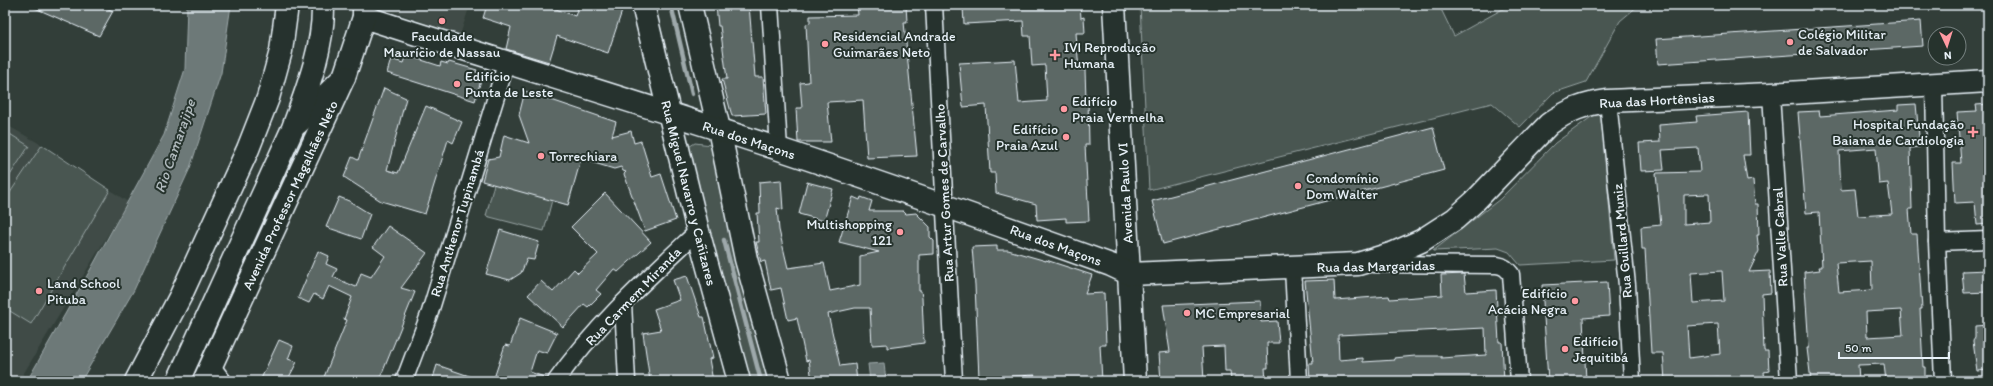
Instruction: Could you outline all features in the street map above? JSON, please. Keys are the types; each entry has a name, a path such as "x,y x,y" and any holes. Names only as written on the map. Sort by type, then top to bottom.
{"street":[{"path":"136,381 181,295 248,149 268,98 281,51 287,5"},
{"name":"Avenida Professor Magalhães Neto","path":"178,381 293,128 308,88 314,66 323,5"},
{"name":"Rua Miguel Navarro y Cañizares","path":"644,5 698,231 739,381"},
{"path":"690,5 719,129 746,259 780,381"},
{"path":"770,5 779,149"},
{"name":"Rua Artur Gomes de Carvalho","path":"934,5 954,381"},
{"name":"Avenida Paulo VI","path":"1114,5 1135,381"},
{"name":"Avenida Professor Magalhães Neto","path":"213,376 344,77 364,11"},
{"name":"Rua dos Maçons","path":"364,11 506,64 719,129 945,205 1111,265 1130,274"},
{"name":"Rua Anthenor Tupinambá","path":"404,381 430,312 506,64"},
{"path":"293,128 344,77"},
{"name":"Rua das Hortênsias","path":"1358,264 1394,253 1438,231 1474,202 1555,119 1576,108 1608,101 1771,94 1988,81"},
{"path":"1934,85 1937,242 1943,381"},
{"name":"Rua Valle Cabral","path":"1771,94 1789,381"},
{"name":"Rua Guillard Muniz","path":"1608,101 1627,285 1632,381"},
{"name":"Rua Carmem Miranda","path":"556,381 568,364 622,302 698,231"},
{"path":"1937,242 1988,240"},
{"name":"Rua das Margaridas","path":"1130,274 1358,264 1503,266 1512,274 1519,381"},
{"path":"1292,268 1299,381"},
{"path":"622,302 627,381"}],"shaded area":[{"name":"Faculdade Maurício de Nassau","path":"376,5 470,5 460,35"},
{"path":"1140,5 1439,5 1454,36 1510,5 1639,5 1620,21 1586,82 1553,93 1520,127 1492,103 1149,190"},
{"path":"1601,110 1614,260 1520,265 1509,252 1498,248 1433,251 1500,199 1555,143"},
{"name":"Land School Pituba","path":"5,124 42,145 128,202 19,381 5,381"},
{"path":"5,131 29,146 5,183"},
{"path":"695,143 711,145 751,321 770,381 743,381 682,151"},
{"name":"Land School Pituba","path":"42,145 110,190 31,324 5,308 5,200"},
{"path":"522,167 574,184 568,205 552,200 544,231 486,216 494,184"}],"water":[{"name":"Rio Camarajipe","path":"187,5 231,5 221,73 190,168 134,290 81,381 27,381 93,265 164,135 185,69"},
{"path":"884,363 886,381 870,381 868,364"}],"building":[{"path":"28,5 100,5 113,11 99,36"},
{"path":"487,5 545,5 575,16 579,5 624,5 608,53 557,36 549,62 506,49 511,27 483,18"},
{"path":"716,5 749,5 755,77 763,77 766,114 732,116 722,79 727,79"},
{"path":"857,5 906,5 907,22 904,22 917,156 867,158 863,100 827,102 831,142 798,142 796,108 802,108 800,83 809,82 806,24 810,23 810,16 858,15"},
{"path":"1005,5 1080,5 1081,18 1084,17 1085,33 1076,33 1079,70 1085,70 1086,99 1088,98 1089,145 1085,145 1089,221 1066,222 1066,218 1037,220 1036,204 996,193 995,173 990,173 986,105 963,107 959,63 1015,60 1019,103 1047,101 1045,65 1032,66 1030,36 1024,36 1023,21 964,24 963,7"},
{"name":"Colégio Militar de Salvador","path":"1921,21 1923,46 1658,64 1656,39"},
{"path":"406,55 440,66 441,62 448,64 449,62 477,70 476,72 481,74 481,80 475,101 387,73 391,59 403,63"},
{"path":"384,88 406,98 387,170 398,173 426,106 462,122 453,143 448,140 425,214 381,201 344,177 352,157 358,160"},
{"path":"525,91 616,122 612,136 631,131 634,143 641,141 652,177 661,174 676,220 645,231 624,174 626,172 623,171 621,167 614,169 581,159 568,205 482,181 488,159 499,157 504,135 529,143 519,115"},
{"path":"1916,104 1920,147 1910,148 1912,209 1909,209 1911,234 1917,234 1922,309 1920,309 1923,367 1925,367 1925,381 1886,381 1884,364 1858,365 1859,381 1811,381 1807,348 1809,348 1804,272 1820,270 1819,267 1822,267 1819,212 1806,213 1798,112 1819,111 1820,116 1898,110 1898,105","holes":["1876,148 1879,184 1888,183 1892,214 1858,216 1855,189 1841,190 1839,151","1871,261 1872,290 1839,292 1836,263","1901,310 1903,335 1867,337 1866,312"]},
{"path":"1988,104 1988,224 1977,225 1975,202 1955,203 1953,163 1961,163 1957,112 1977,111 1976,105"},
{"path":"1748,112 1750,155 1743,155 1747,181 1753,180 1755,204 1758,204 1759,235 1757,235 1759,251 1749,272 1770,271 1771,293 1762,294 1764,351 1768,351 1769,371 1764,372 1765,381 1719,381 1719,377 1665,381 1663,353 1651,353 1645,249 1642,249 1641,227 1661,225 1656,173 1700,172 1698,148 1662,150 1664,170 1641,171 1639,143 1660,142 1659,125 1697,122 1696,116","holes":["1709,194 1710,222 1684,224 1684,195","1722,271 1724,301 1693,303 1691,273","1718,324 1720,354 1689,358 1687,326"]},
{"name":"Condomínio Dom Walter","path":"1433,127 1444,170 1163,244 1152,201"},
{"path":"781,180 783,210 777,208 779,230 788,268 824,263 830,291 860,285 860,256 879,252 839,242 853,197 860,200 861,197 872,201 869,211 903,211 906,214 916,213 930,227 930,237 934,241 934,254 919,255 919,291 921,291 922,298 924,343 887,348 887,344 872,345 870,308 855,308 828,314 840,366 855,364 857,381 812,381 809,360 806,361 797,318 788,320 781,288 771,290 765,261 761,262 756,242 759,242 757,213 760,213 759,182"},
{"path":"807,182 833,189 824,221 799,214"},
{"path":"605,193 651,242 618,272 614,269 596,290 601,294 588,307 584,304 563,327 528,295 541,281 553,292 574,269 578,273 598,254 571,227"},
{"path":"339,197 349,201 370,214 361,239 326,227"},
{"path":"388,226 427,253 401,288 415,292 379,381 334,381 324,377 347,320 344,319 352,297 329,286 323,299 314,294 309,303 298,298 318,251 329,256 326,264 337,269 333,277 356,287 361,273 371,277 385,256 373,247"},
{"path":"500,230 539,242 534,260 527,259 521,273 510,280 486,274"},
{"path":"997,246 997,250 1008,250 1046,260 1092,275 1085,294 1104,293 1106,345 1100,345 1102,381 1035,381 1035,375 979,378 972,247"},
{"path":"1988,270 1988,292 1964,293 1962,271"},
{"path":"1464,274 1466,292 1496,290 1499,342 1502,342 1504,381 1310,381 1309,363 1313,363 1305,281 1334,280 1335,300 1389,296 1390,299 1442,295 1441,275","holes":["1485,328 1486,355 1441,358 1441,356 1415,356 1394,358 1395,360 1363,362 1363,358 1339,360 1338,335"]},
{"path":"687,276 701,317 704,317 713,358 709,359 713,381 650,381 643,333 661,330 654,309 680,300 673,280"},
{"path":"1607,282 1609,316 1583,318 1586,381 1548,381 1542,285"},
{"path":"1260,301 1261,322 1277,321 1279,343 1267,343 1268,368 1265,368 1266,381 1231,381 1230,371 1225,371 1224,346 1202,347 1204,381 1161,381 1159,353 1170,352 1163,305"},
{"path":"520,318 557,333 547,353 537,350 530,372 547,378 547,381 493,381 505,345 510,346"},
{"path":"1988,325 1988,370 1977,371 1973,341 1975,338 1975,326"},
{"path":"279,340 293,346 288,359 297,362 287,381 260,381"},
{"path":"437,365 478,379 478,381 432,381"}],"waterway":[{"path":"671,5 692,94"},
{"path":"724,240 761,381"}],"place":[{"name":"Faculdade Maurício de Nassau","path":"442,21"},
{"name":"Colégio Militar de Salvador","path":"1790,42"},
{"name":"Residencial Andrade Guimarães Neto","path":"825,44"},
{"name":"IVI Reprodução Humana","path":"1055,55"},
{"name":"Edifício Punta de Leste","path":"457,84"},
{"name":"Edifício Praia Vermelha","path":"1064,109"},
{"name":"Hospital Fundação Baiana de Cardiologia","path":"1973,132"},
{"name":"Edifício Praia Azul","path":"1066,137"},
{"name":"Torrechiara","path":"541,156"},
{"name":"Condomínio Dom Walter","path":"1298,186"},
{"name":"Multishopping 121","path":"900,232"},
{"name":"Land School Pituba","path":"39,291"},
{"name":"Edifício Acácia Negra","path":"1575,301"},
{"name":"MC Empresarial","path":"1187,313"},
{"name":"Edifício Jequitibá","path":"1565,349"}]}
